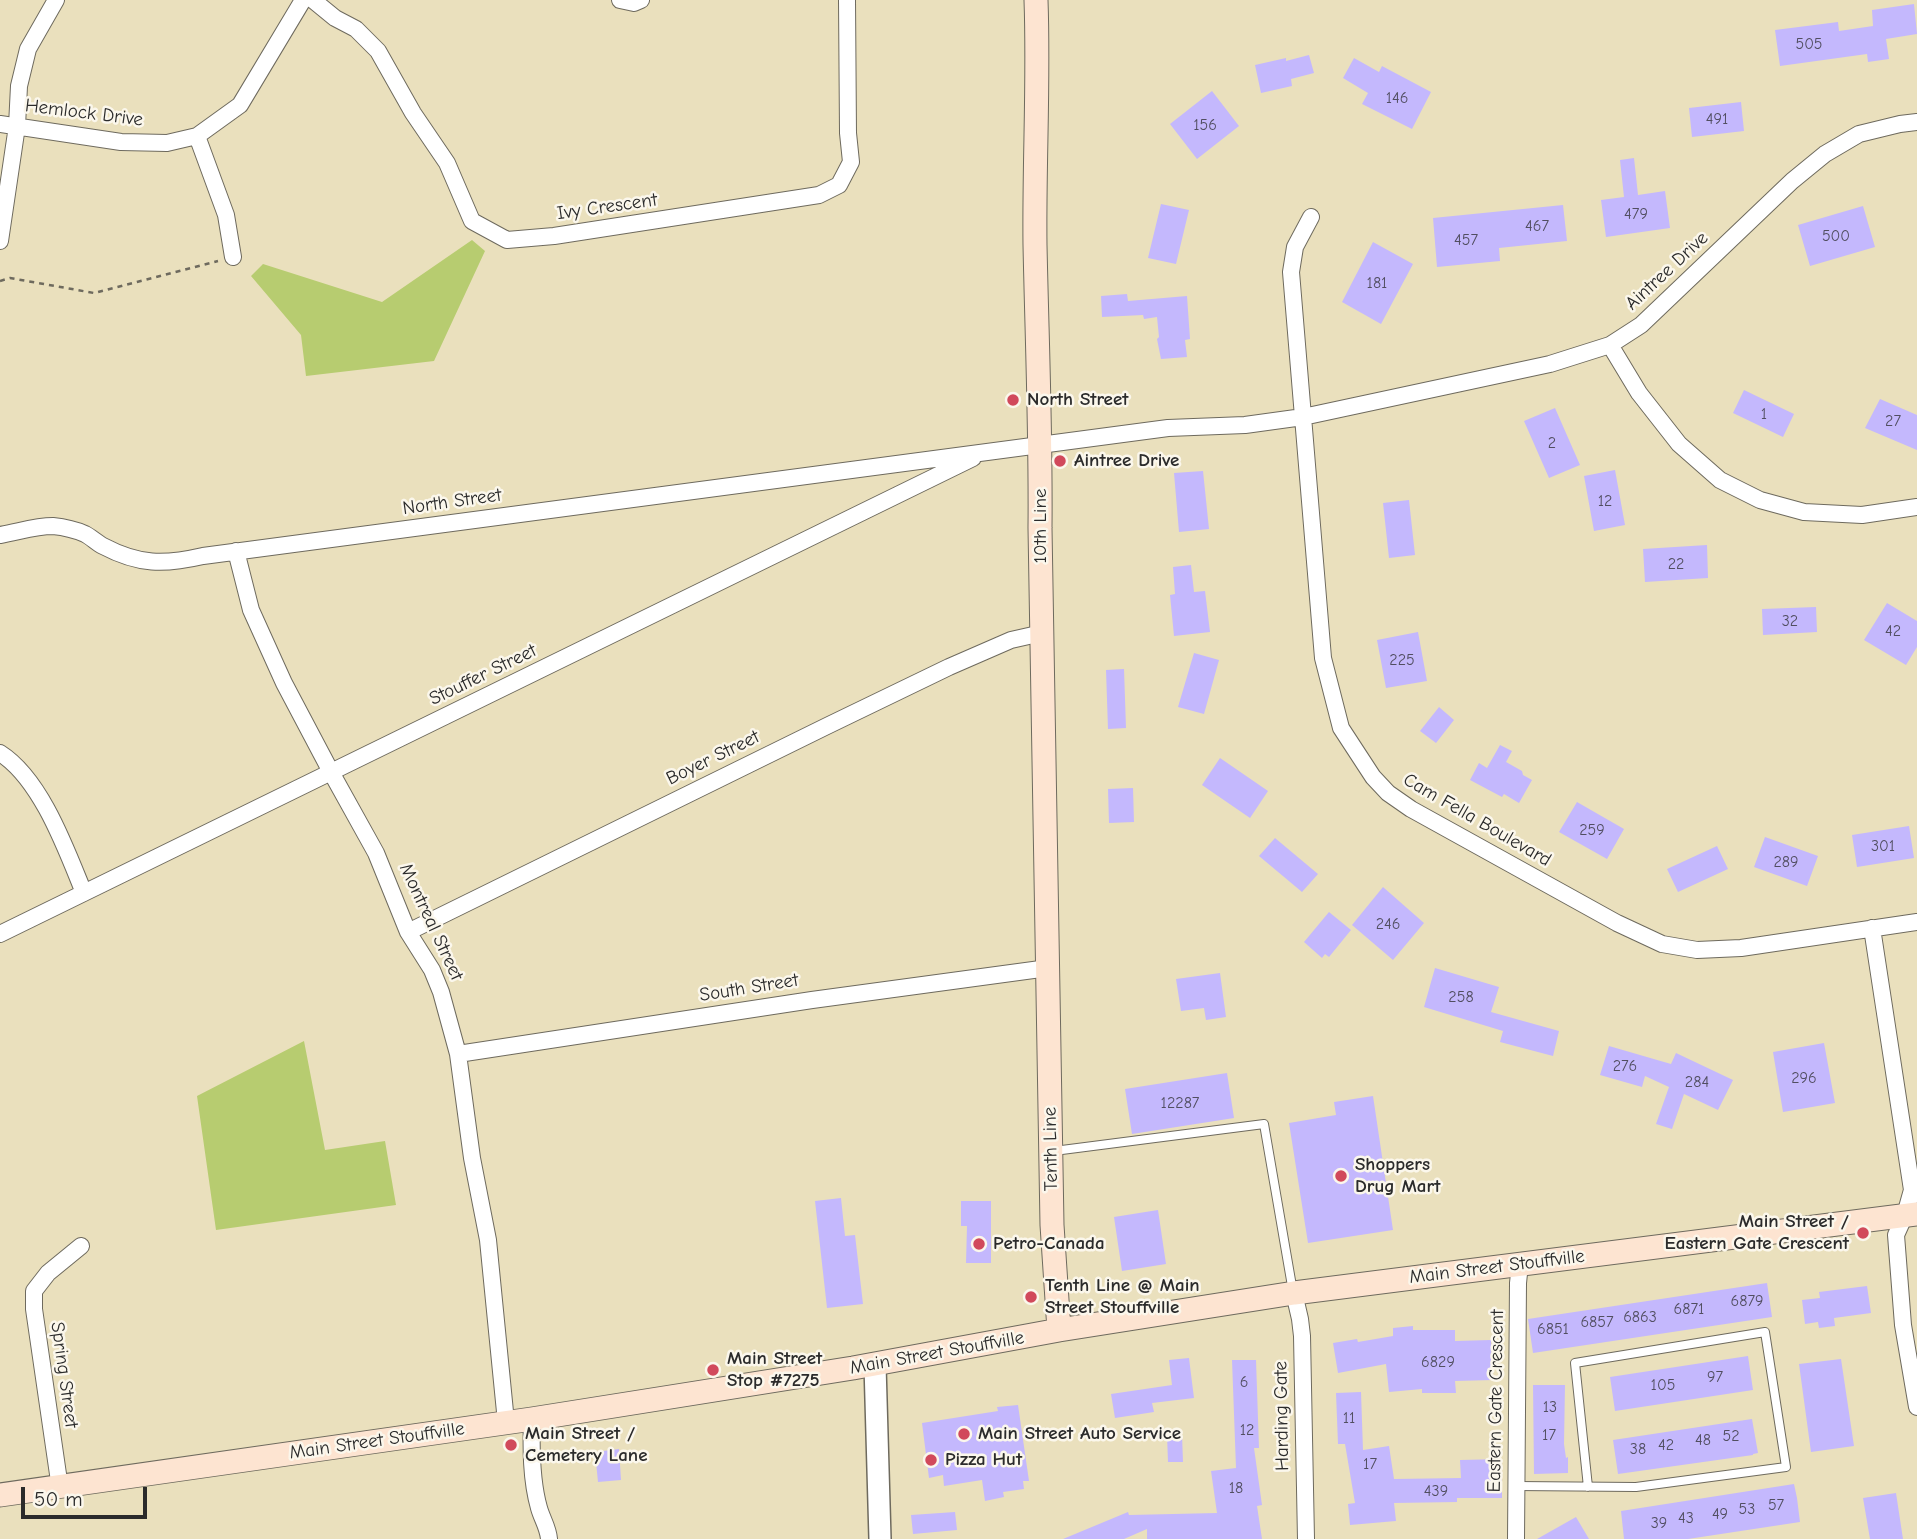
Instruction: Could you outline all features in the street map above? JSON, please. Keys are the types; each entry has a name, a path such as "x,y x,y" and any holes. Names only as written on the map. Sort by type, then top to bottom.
{"main road":[{"name":"10th Line","path":"1036,0 1038,58 1035,244 1041,445 1048,968"},
{"name":"Tenth Line","path":"1048,968 1052,1225 1059,1330"},
{"name":"Main Street Stouffville","path":"0,1495 532,1419 874,1365 1059,1330 1294,1293 1911,1214"}],"street":[{"path":"0,241 17,126 19,86 28,49 56,0"},
{"name":"Hemlock Drive","path":"0,124 121,142 167,143 197,136 240,105 303,0"},
{"name":"Ivy Crescent","path":"313,0 335,18 356,29 378,51 413,113 447,163 472,221 507,240 554,236 819,195 839,185 851,162 848,133 847,0"},
{"path":"620,0 634,3 641,0"},
{"name":"Aintree Drive","path":"1041,445 1168,428 1245,425 1303,417 1550,365 1609,345 1641,325 1792,181 1825,154 1859,134 1917,122"},
{"path":"197,136 226,215 233,257"},
{"name":"Cam Fella Boulevard","path":"1311,217 1295,247 1291,272 1323,658 1341,728 1373,777 1388,793 1411,809 1618,923 1662,944 1697,950 1741,948 1917,922"},
{"path":"1609,345 1639,393 1678,444 1720,480 1760,500 1804,512 1862,515 1917,507"},
{"name":"North Street","path":"0,535 55,526 86,535 119,553 158,563 1041,445"},
{"name":"Stouffer Street","path":"0,934 985,453"},
{"name":"Montreal Street","path":"236,551 251,610 284,683 376,853 408,932 432,970 441,992 458,1054 472,1158 488,1240 506,1422"},
{"name":"Boyer Street","path":"408,932 949,667 1011,640 1042,633"},
{"path":"0,753 23,773 35,791 57,828 84,893"},
{"path":"1872,928 1912,1190 1911,1214 1896,1235 1903,1325 1917,1407"},
{"name":"South Street","path":"458,1054 812,1000 1048,968"},
{"name":"Spring Street","path":"60,1488 34,1309 34,1291 48,1273 81,1246"},
{"name":"Eastern Gate Crescent","path":"1516,1539 1520,1264"},
{"name":"Harding Gate","path":"1294,1293 1302,1336 1306,1539"},
{"path":"874,1365 880,1539"},
{"path":"532,1419 534,1482 549,1539"}],"lane":[{"path":"1051,1152 1264,1124 1294,1293"},
{"path":"1516,1486 1636,1488 1786,1467 1765,1332 1575,1363 1588,1487"}],"path":[{"path":"0,281 10,278 94,293 233,257"}],"green space":[{"path":"472,240 485,251 434,361 306,376 301,335 251,276 263,264 382,302"},
{"path":"304,1041 325,1150 385,1141 396,1205 216,1230 197,1096"}],"building":[{"path":"1914,4 1917,34 1886,39 1889,59 1868,62 1867,54 1780,66 1775,30 1838,22 1839,31 1873,26 1872,10"},
{"path":"1309,55 1314,73 1291,79 1292,86 1261,93 1255,65"},
{"path":"1354,58 1379,72 1382,66 1431,92 1412,129 1362,104 1368,93 1343,78"},
{"path":"1212,91 1239,126 1197,159 1170,124"},
{"path":"1741,102 1744,131 1692,137 1689,108"},
{"path":"1634,158 1638,195 1665,191 1670,228 1606,237 1601,200 1624,197 1620,160"},
{"path":"1161,204 1189,210 1176,264 1148,258"},
{"path":"1563,205 1567,241 1499,248 1500,261 1437,267 1433,218"},
{"path":"1863,206 1875,247 1810,266 1798,225"},
{"path":"1373,242 1413,264 1381,324 1342,302"},
{"path":"1127,294 1128,301 1187,296 1190,339 1185,340 1187,357 1161,359 1157,317 1102,317 1101,296"},
{"path":"1744,390 1794,414 1783,437 1733,413"},
{"path":"1880,399 1917,415 1917,450 1865,428"},
{"path":"1555,408 1580,465 1549,478 1524,421"},
{"path":"1615,470 1625,525 1594,531 1584,476"},
{"path":"1203,471 1209,529 1179,532 1174,473"},
{"path":"1409,500 1415,555 1389,558 1383,503"},
{"path":"1707,545 1708,578 1645,582 1643,549"},
{"path":"1191,565 1194,592 1205,591 1210,632 1174,636 1170,595 1175,594 1173,567"},
{"path":"1887,603 1917,621 1917,647 1906,665 1864,640"},
{"path":"1816,607 1817,632 1763,635 1762,609"},
{"path":"1418,632 1427,681 1386,688 1377,640"},
{"path":"1194,653 1219,660 1204,714 1178,707"},
{"path":"1124,669 1126,728 1108,729 1106,670"},
{"path":"1439,707 1454,720 1436,743 1420,731"},
{"path":"1500,745 1512,751 1506,762 1532,780 1519,803 1470,780 1479,763 1487,768"},
{"path":"1220,758 1268,791 1250,818 1202,785"},
{"path":"1133,788 1134,822 1109,823 1108,789"},
{"path":"1577,802 1624,829 1607,859 1559,832"},
{"path":"1909,826 1914,858 1857,867 1852,835"},
{"path":"1765,837 1818,856 1807,886 1754,867"},
{"path":"1275,838 1318,874 1302,892 1259,856"},
{"path":"1717,846 1728,869 1678,892 1667,869"},
{"path":"1383,887 1424,923 1393,960 1352,925"},
{"path":"1329,912 1351,930 1329,957 1325,954 1322,958 1304,942"},
{"path":"1435,968 1499,987 1491,1012 1559,1031 1553,1056 1500,1042 1503,1031 1424,1007"},
{"path":"1220,973 1226,1017 1206,1020 1204,1008 1181,1011 1176,979"},
{"path":"1824,1043 1835,1103 1783,1112 1773,1052"},
{"path":"1609,1046 1671,1064 1676,1053 1733,1080 1718,1110 1684,1094 1672,1129 1656,1124 1669,1087 1645,1076 1642,1087 1600,1075"},
{"path":"1227,1073 1234,1118 1132,1134 1125,1089"},
{"name":"Shoppers Drug Mart","path":"1373,1096 1393,1230 1308,1243 1289,1123 1336,1115 1334,1102"},
{"path":"841,1198 845,1236 855,1235 863,1304 827,1308 815,1201"},
{"name":"Petro-Canada","path":"961,1201 991,1201 991,1263 966,1263 967,1226 961,1226"},
{"path":"1158,1210 1166,1264 1122,1271 1114,1217"},
{"path":"1767,1283 1772,1317 1533,1353 1528,1319"},
{"path":"1867,1286 1871,1313 1834,1318 1835,1326 1819,1328 1818,1322 1805,1324 1802,1300 1820,1298 1819,1292"},
{"path":"1413,1326 1413,1330 1455,1330 1455,1341 1491,1340 1493,1380 1455,1381 1456,1393 1422,1393 1422,1389 1389,1392 1386,1364 1338,1373 1333,1343 1393,1336 1393,1328"},
{"path":"1748,1356 1753,1390 1615,1411 1610,1377"},
{"path":"1189,1358 1194,1398 1152,1403 1154,1412 1115,1418 1111,1394 1172,1385 1169,1360"},
{"path":"1841,1359 1854,1446 1811,1452 1799,1364"},
{"path":"1232,1360 1256,1360 1259,1448 1254,1448 1262,1505 1257,1506 1262,1539 1147,1539 1147,1529 1124,1539 1063,1539 1128,1512 1129,1515 1217,1513 1211,1471 1236,1468"},
{"path":"1533,1385 1565,1385 1564,1444 1566,1458 1568,1457 1568,1473 1534,1474"},
{"path":"1361,1392 1363,1450 1389,1446 1394,1479 1461,1478 1460,1460 1502,1459 1502,1498 1394,1503 1396,1521 1350,1525 1348,1504 1355,1503 1345,1444 1338,1444 1336,1393"},
{"path":"1018,1405 1029,1481 1023,1481 1024,1489 1003,1492 1004,1497 985,1501 982,1480 944,1486 943,1475 929,1478 922,1423 998,1411 997,1407"},
{"path":"1752,1419 1758,1453 1618,1474 1613,1440"},
{"path":"1182,1434 1183,1462 1168,1462 1167,1435"},
{"path":"619,1449 621,1480 598,1482 595,1452"},
{"path":"1794,1484 1800,1522 1688,1539 1624,1539 1621,1511"},
{"path":"1896,1493 1903,1539 1870,1539 1863,1498"},
{"path":"955,1512 957,1530 913,1534 911,1515"},
{"path":"1576,1517 1589,1539 1537,1539"}],"place":[{"name":"North Street","path":"1013,400"},
{"name":"Aintree Drive","path":"1060,461"},
{"name":"Shoppers Drug Mart","path":"1341,1176"},
{"name":"Main Street / Eastern Gate Crescent","path":"1863,1233"},
{"name":"Petro-Canada","path":"979,1244"},
{"name":"Tenth Line @ Main Street Stouffville","path":"1031,1297"},
{"name":"Main Street Stop #7275","path":"713,1370"},
{"name":"Main Street Auto Service","path":"964,1434"},
{"name":"Main Street / Cemetery Lane","path":"511,1445"},
{"name":"Pizza Hut","path":"931,1460"}]}
